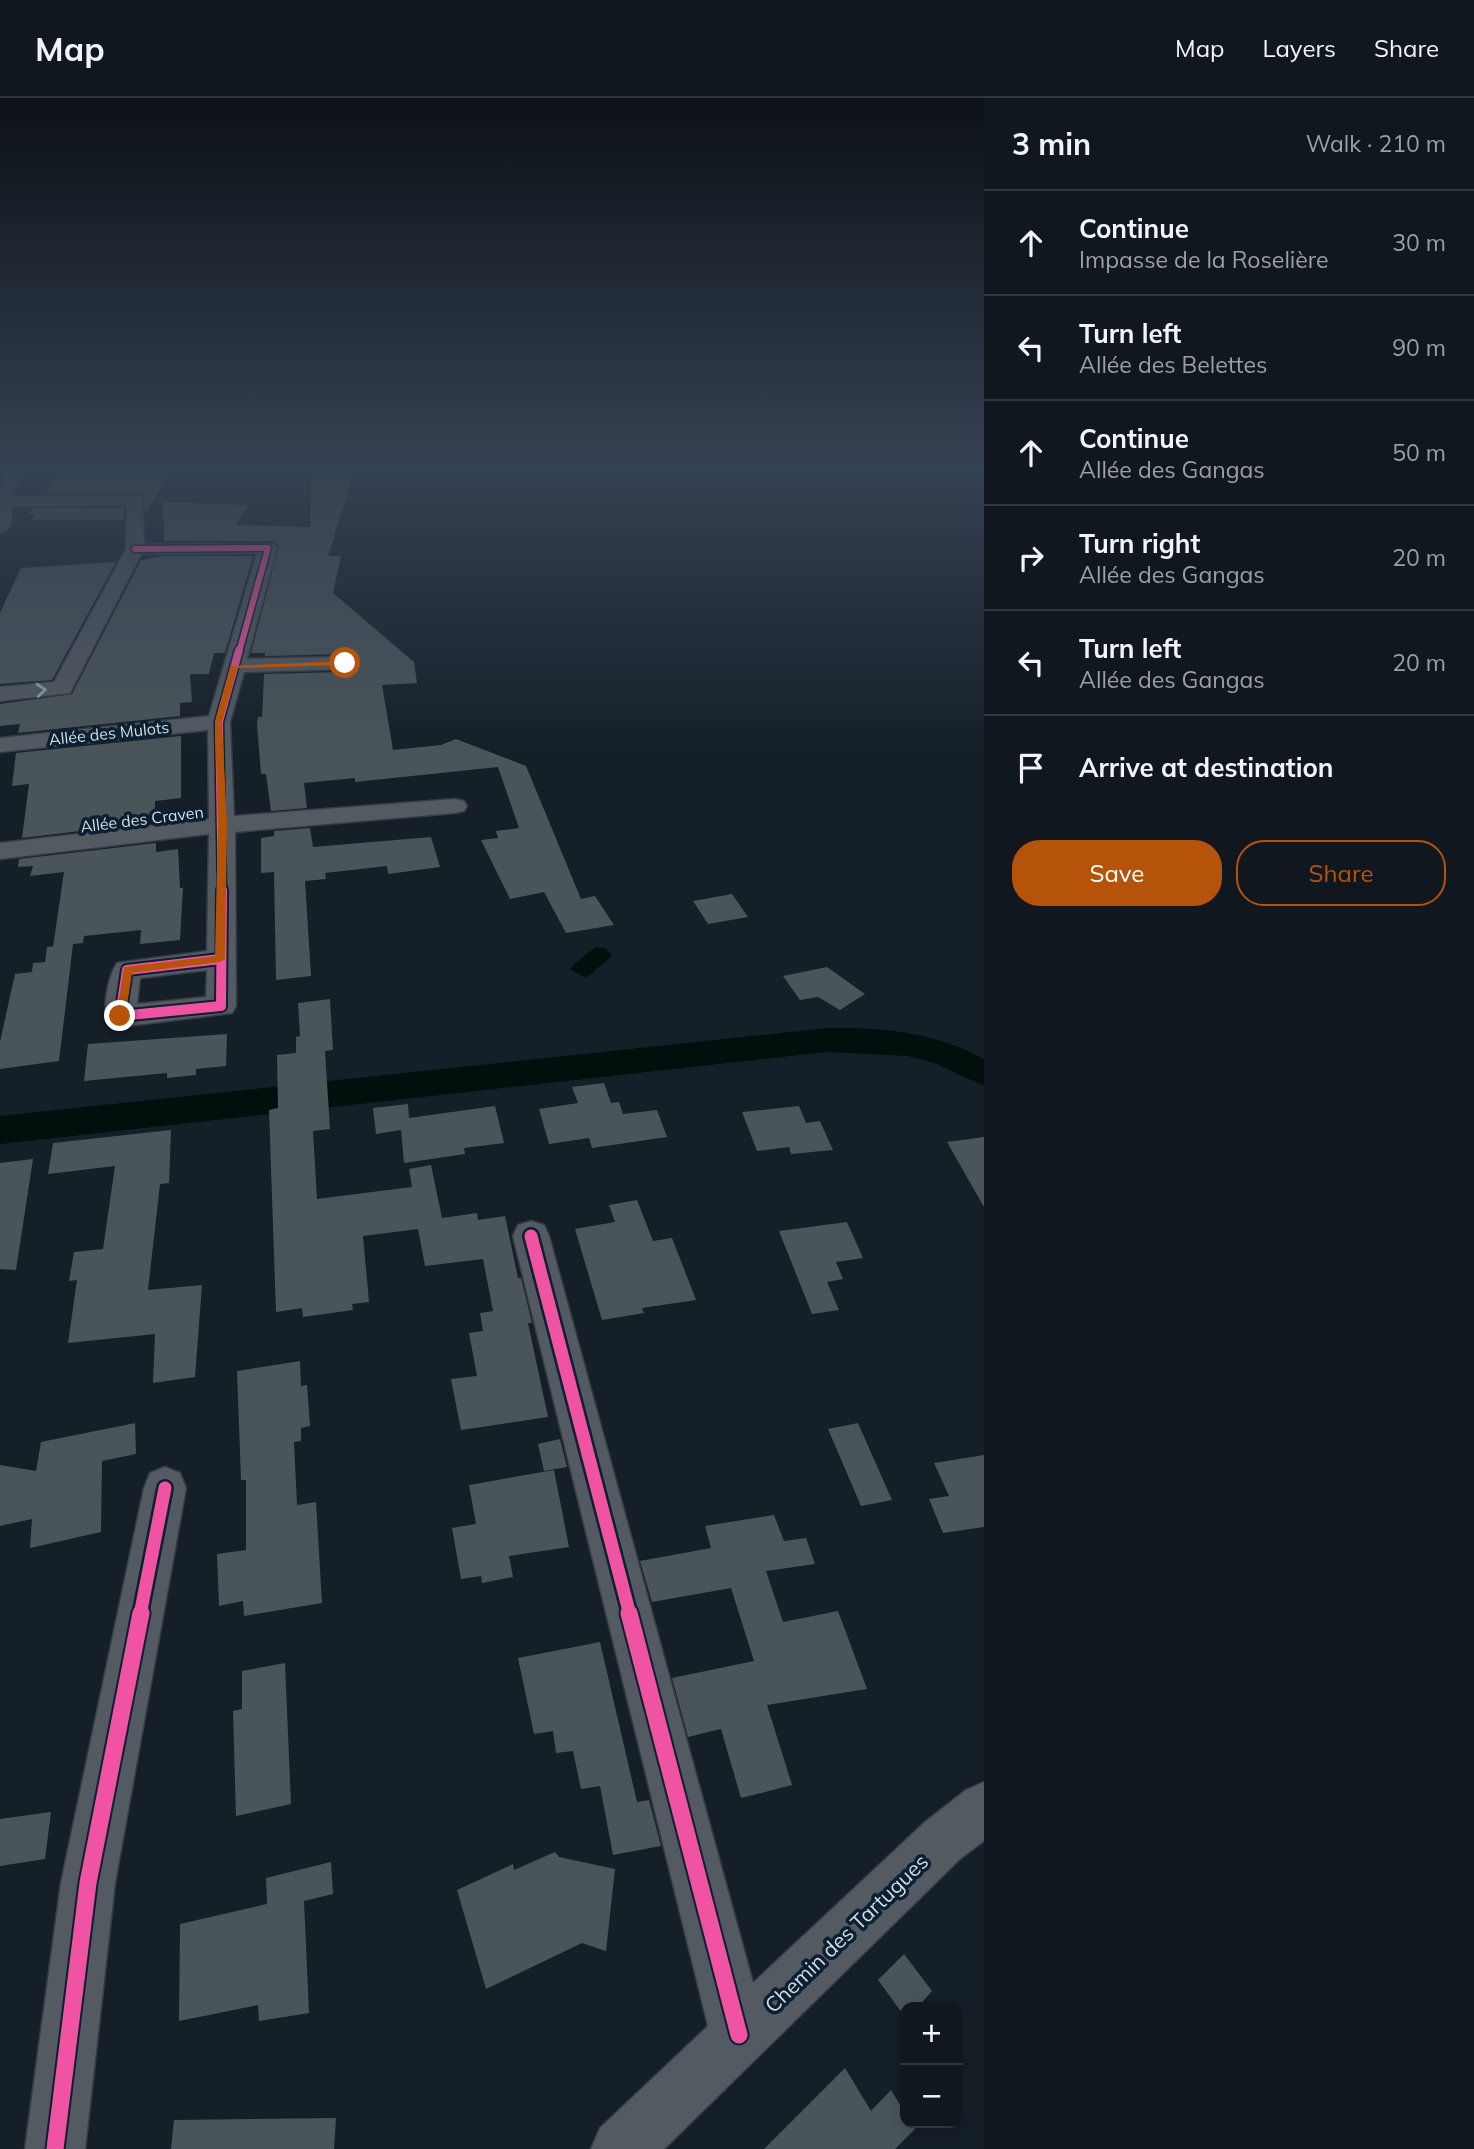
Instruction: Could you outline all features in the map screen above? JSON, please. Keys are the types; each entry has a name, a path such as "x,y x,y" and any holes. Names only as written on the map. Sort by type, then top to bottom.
{"street":[{"path":"0,694 62,688 128,563"},
{"path":"220,959 222,825 219,722 264,563"},
{"path":"234,666 345,663"},
{"path":"0,678 71,671"},
{"name":"Allée des Mulots","path":"0,745 219,722"},
{"name":"Allée des Craven","path":"0,851 222,825 455,806"},
{"path":"531,1236 739,2035"},
{"path":"55,2149 88,1883 165,1488"},
{"name":"Chemin des Tartugues","path":"621,2149 943,1840 984,1808"}],"shaded area":[{"path":"595,947 605,948 612,956 586,978 569,969"}],"building":[{"path":"116,563 52,680 0,684 0,613 21,568"},
{"path":"140,563 251,563 225,653 214,653 209,674 190,674 192,702 180,703 180,716 18,733 20,724 0,726 0,704 72,694"},
{"path":"275,563 340,563 333,593 414,662 417,683 382,685 393,750 441,745 456,739 526,766 581,899 595,896 614,925 566,933 544,892 510,899 481,840 498,838 496,831 519,828 498,767 355,782 355,778 304,783 307,808 271,811 266,774 261,774 257,724 258,717 262,717 264,674 345,672 358,662 345,654 265,656 265,653 251,653"},
{"path":"181,736 181,798 155,801 155,822 22,838 29,784 12,786 16,753"},
{"path":"310,828 313,847 431,837 440,867 388,874 387,866 325,873 326,879 305,881 311,976 276,980 274,872 261,873 261,838 274,836 274,831"},
{"path":"156,843 156,852 178,849 180,888 183,888 180,940 140,944 141,930 84,936 83,943 73,944 59,1061 0,1069 0,1042 15,974 32,972 33,963 45,962 47,947 53,947 64,872 30,876 33,866 18,867 19,859"},
{"path":"732,894 748,917 708,924 693,901"},
{"path":"827,967 865,994 840,1010 818,997 800,1000 783,976"},
{"path":"330,999 333,1050 325,1051 330,1129 313,1131 317,1199 412,1187 409,1169 431,1165 442,1218 477,1213 478,1220 505,1216 518,1278 521,1278 532,1323 528,1323 548,1417 461,1430 451,1379 477,1376 469,1333 483,1331 480,1313 493,1311 483,1259 425,1266 418,1229 363,1236 369,1302 352,1304 353,1310 303,1317 302,1308 276,1312 269,1110 278,1108 277,1055 296,1053 296,1037 300,1036 298,1003"},
{"path":"227,1034 226,1066 196,1069 196,1075 167,1078 167,1073 84,1081 88,1044"},
{"path":"604,1083 611,1103 619,1102 623,1114 657,1110 667,1137 592,1148 589,1138 549,1144 539,1109 578,1103 572,1087"},
{"path":"408,1104 409,1118 495,1106 504,1143 464,1148 465,1154 404,1163 401,1130 376,1134 373,1108"},
{"path":"799,1106 806,1123 820,1121 833,1150 791,1154 789,1147 757,1151 742,1112"},
{"path":"171,1130 169,1183 160,1184 148,1290 202,1285 195,1377 153,1383 155,1334 68,1343 77,1280 69,1281 74,1252 103,1249 115,1166 48,1174 53,1143"},
{"path":"984,1137 984,1207 947,1142"},
{"path":"33,1159 16,1270 0,1269 0,1163"},
{"path":"637,1200 653,1241 672,1238 696,1300 642,1308 644,1313 602,1320 575,1229 615,1222 609,1205"},
{"path":"847,1222 863,1258 836,1262 843,1279 827,1282 839,1310 812,1314 779,1231"},
{"path":"300,1361 301,1386 307,1385 310,1426 301,1428 301,1441 294,1442 297,1505 316,1502 322,1603 244,1616 243,1601 219,1606 217,1554 246,1550 246,1480 241,1480 237,1371"},
{"path":"135,1423 136,1454 102,1461 101,1532 30,1548 32,1519 0,1526 0,1465 36,1471 41,1442"},
{"path":"858,1423 892,1500 861,1506 828,1429"},
{"path":"560,1439 567,1467 544,1471 538,1444"},
{"path":"984,1455 984,1527 943,1533 929,1499 949,1496 934,1463"},
{"path":"554,1470 569,1547 509,1556 513,1577 482,1583 481,1576 461,1579 452,1528 476,1524 469,1485"},
{"path":"774,1515 784,1541 806,1538 815,1564 766,1571 783,1622 838,1611 867,1689 767,1705 792,1785 741,1798 721,1729 688,1737 672,1678 754,1661 731,1588 652,1602 640,1561 711,1548 705,1526"},
{"path":"600,1642 637,1802 649,1800 661,1846 613,1855 600,1786 581,1789 573,1751 556,1753 553,1731 534,1734 518,1658"},
{"path":"285,1663 291,1804 236,1816 233,1711 242,1709 242,1671"},
{"path":"51,1812 45,1859 0,1866 0,1819"},
{"path":"555,1852 559,1857 615,1869 606,1951 582,1943 486,1989 457,1890 513,1864 514,1870"},
{"path":"331,1862 333,1894 304,1901 309,2013 259,2021 258,2005 179,2021 180,1924 267,1904 266,1878"},
{"path":"904,1954 932,1991 922,2002 900,2002 900,2010 878,1980"},
{"path":"845,2068 871,2111 891,2090 900,2105 900,2128 915,2129 895,2149 764,2149"},
{"path":"336,2118 334,2149 171,2149 174,2120"}],"waterway":[{"path":"0,1130 827,1040 908,1044 946,1055 984,1074"}],"cycle path":[{"path":"220,959 127,970 120,1016 221,1006 222,825 219,722 264,563"},
{"path":"531,1236 739,2035"},
{"path":"55,2149 88,1883 165,1488"}],"route":[{"path":"120,1016 127,970 220,959 222,825 219,722 234,666 345,663"}]}
